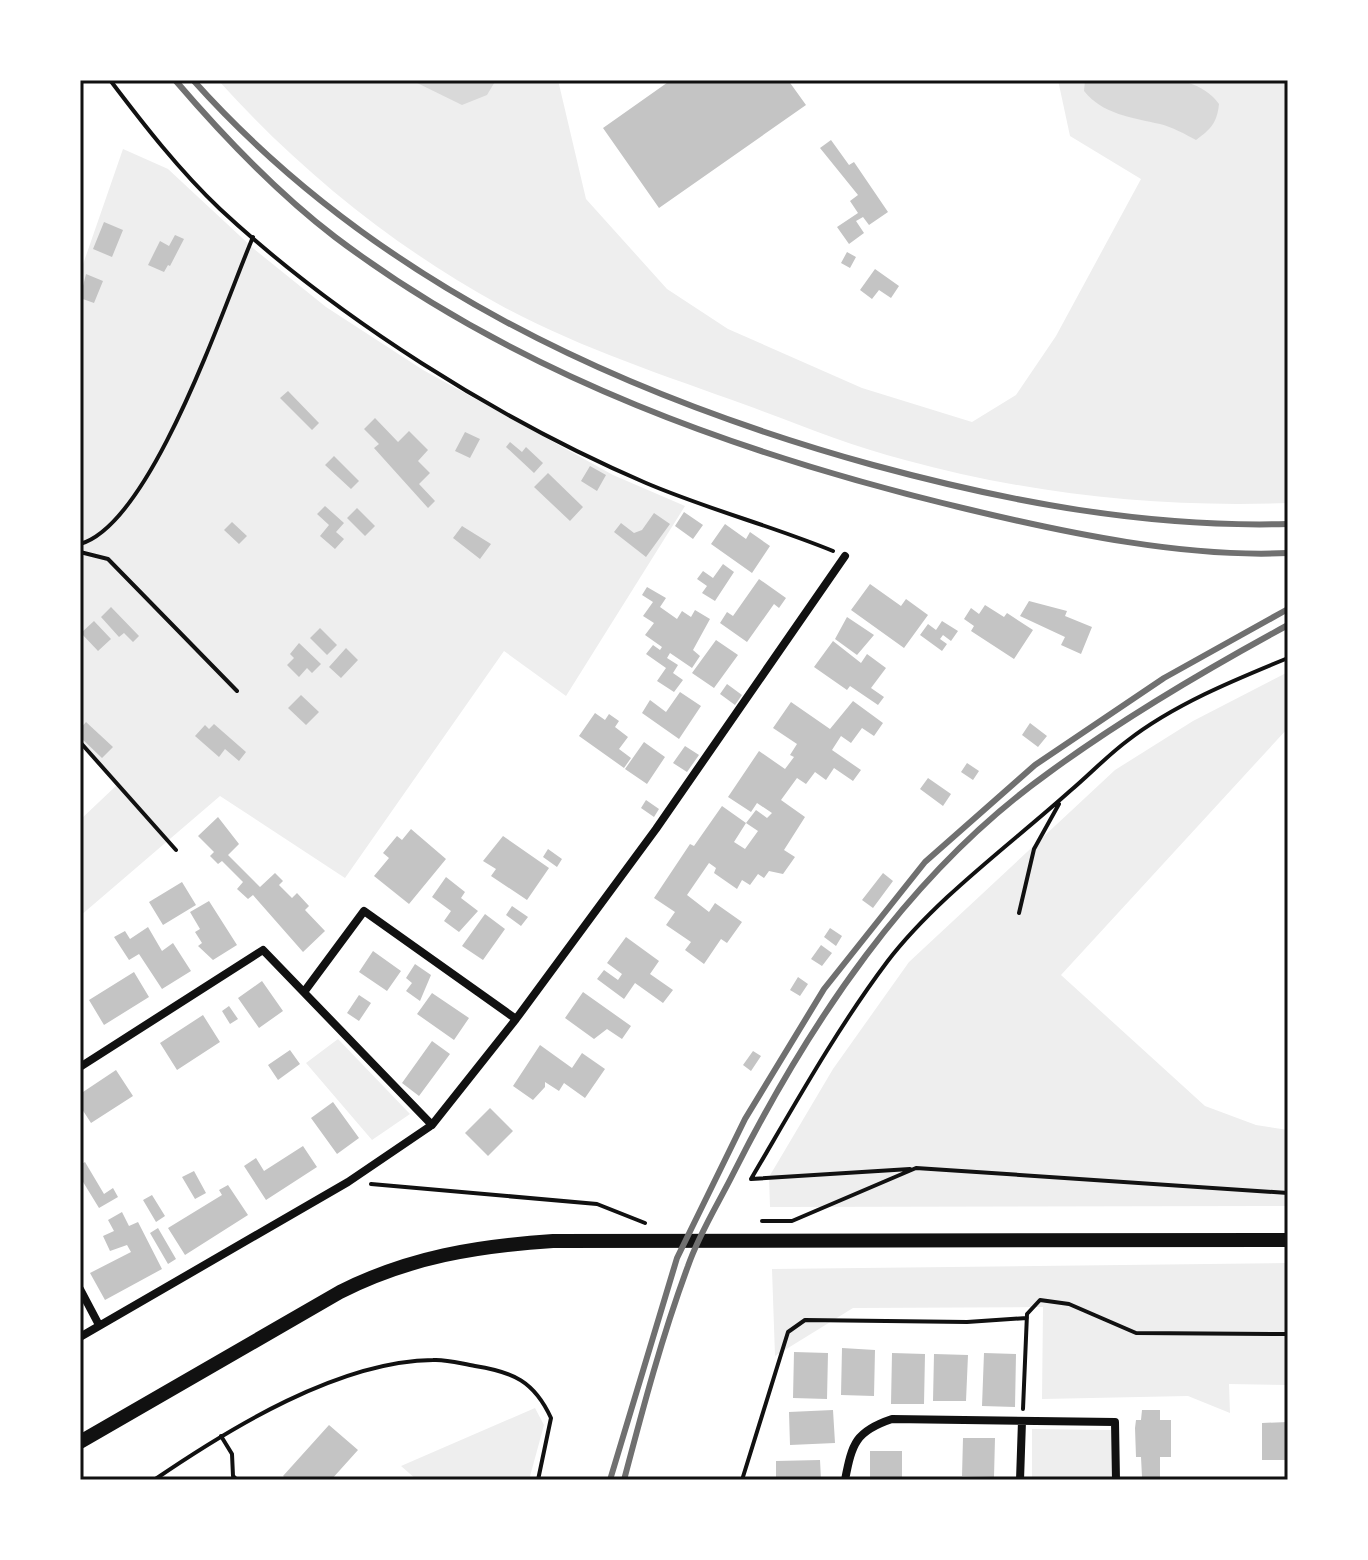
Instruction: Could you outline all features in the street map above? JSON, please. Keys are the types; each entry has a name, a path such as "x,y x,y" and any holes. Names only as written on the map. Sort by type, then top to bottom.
{"street":[{"path":"80,1337 348,1182 432,1125 516,1019 656,829 845,556"},
{"path":"304,992 364,911 516,1019"},
{"path":"80,1067 263,950 432,1125"},
{"path":"80,1442 298,1313 376,1274 457,1250 493,1246 789,1240 1288,1240"},
{"path":"80,1289 99,1325"},
{"path":"845,1480 851,1449 867,1428 892,1419 1115,1422 1116,1480"},
{"path":"1020,1480 1022,1421"}],"path":[{"path":"110,80 172,158 253,237 373,331 555,438 701,506 845,556"},
{"path":"80,544 93,540 113,520 158,459 180,419 253,237"},
{"path":"80,552 108,559 237,691"},
{"path":"1288,658 1242,677 1127,741 944,903 888,960 811,1077 751,1179 916,1168 1288,1193"},
{"path":"80,742 176,850"},
{"path":"1019,913 1034,849 1052,812 1070,791"},
{"path":"792,1221 916,1168"},
{"path":"348,1182 597,1204 647,1224"},
{"path":"1022,1421 1027,1318 1032,1305 1040,1300 1069,1304 1136,1333 1288,1334"},
{"path":"742,1480 788,1332 795,1324 805,1320 952,1322 1027,1318"},
{"path":"154,1480 221,1436 301,1395 369,1371 433,1359 514,1373 537,1393 551,1418 538,1480"},
{"path":"221,1436 232,1454 233,1476 237,1480"}],"shaded area":[{"path":"1158,78 1193,84 1219,104 1217,116 1209,129 1196,140 1169,127 1109,110 1084,91 1085,80"},
{"path":"218,80 558,80 586,199 667,289 728,329 862,388 972,422 1016,395 1056,336 1141,179 1070,136 1058,80 1288,80 1288,503 1143,501 1047,490 952,472 845,441 621,360 529,320 422,258 314,175"},
{"path":"411,80 496,80 487,95 462,105"},
{"path":"123,149 168,169 254,249 326,307 423,370 613,475 685,506 566,696 504,651 345,878 220,796 80,916 80,820 118,784 80,745 80,273"},
{"path":"1288,672 1288,728 1061,975 1205,1106 1256,1125 1288,1130 1288,1206 770,1207 769,1177 833,1069 909,962 1115,770 1193,721"},
{"path":"338,1039 410,1114 372,1140 306,1063"},
{"path":"1288,1263 1288,1385 1229,1384 1230,1413 1188,1396 1042,1399 1043,1307 853,1308 775,1356 772,1269"},
{"path":"535,1408 544,1425 529,1480 417,1480 401,1466"},
{"path":"1032,1429 1113,1430 1113,1480 1032,1480"}],"building":[{"path":"671,80 788,80 806,105 659,208 603,128"},
{"path":"831,140 849,165 854,162 888,212 869,225 863,217 856,221 864,233 849,244 837,227 858,213 850,201 858,195 820,148"},
{"path":"104,222 123,230 112,257 93,249"},
{"path":"175,235 184,239 170,266 164,272 148,265 160,241 169,246"},
{"path":"847,252 856,257 850,268 841,263"},
{"path":"875,269 899,286 891,298 879,290 872,299 860,290"},
{"path":"86,274 103,281 94,303 80,298"},
{"path":"288,391 319,423 312,430 280,398"},
{"path":"375,418 398,442 409,431 428,450 418,461 430,473 419,484 435,501 428,508 374,448 379,444 364,429"},
{"path":"465,432 480,439 470,458 455,451"},
{"path":"510,442 522,452 526,447 543,463 534,473 506,447"},
{"path":"334,456 359,481 351,489 325,465"},
{"path":"590,466 606,475 597,491 581,481"},
{"path":"548,473 583,507 570,521 534,487"},
{"path":"325,506 344,523 336,532 344,539 335,549 320,536 329,525 317,514"},
{"path":"357,508 375,526 365,536 347,518"},
{"path":"684,512 703,525 693,539 675,526"},
{"path":"654,513 670,524 646,557 614,532 621,523 634,533 642,530"},
{"path":"232,522 247,536 239,544 224,530"},
{"path":"725,524 746,539 750,532 770,546 752,573 711,544"},
{"path":"462,526 491,544 480,559 453,538"},
{"path":"723,564 734,572 715,601 702,593 707,586 697,579 703,571 713,578"},
{"path":"759,579 786,598 779,608 774,604 747,642 720,623 727,612 733,616"},
{"path":"870,584 901,606 906,599 928,615 904,648 851,610"},
{"path":"647,587 666,598 660,607 677,619 682,611 691,617 695,610 710,619 693,650 700,656 692,668 670,653 667,658 678,665 673,673 683,680 674,692 657,681 666,668 646,654 653,645 660,650 662,647 645,635 654,623 643,616 653,602 642,595"},
{"path":"1029,601 1067,611 1065,616 1092,627 1081,654 1061,645 1065,637 1020,616"},
{"path":"985,605 1004,617 1007,613 1033,630 1014,659 971,631 974,626 964,619 971,608 979,614"},
{"path":"111,607 139,636 133,642 124,633 119,637 101,617"},
{"path":"847,617 874,635 857,655 835,639"},
{"path":"94,621 111,639 98,651 81,633"},
{"path":"942,621 958,631 951,641 943,635 940,639 947,644 942,651 920,635 928,624 936,630"},
{"path":"320,628 337,645 327,655 310,638"},
{"path":"716,640 738,655 714,688 692,673"},
{"path":"833,641 861,663 867,654 886,668 871,688 884,697 878,705 850,686 847,690 814,667"},
{"path":"299,643 321,664 312,673 307,668 299,677 287,665 294,658 290,654"},
{"path":"346,648 358,660 341,678 329,667"},
{"path":"727,684 742,695 735,705 720,694"},
{"path":"680,692 701,706 679,739 642,713 650,700 666,712"},
{"path":"301,695 319,712 306,725 288,708"},
{"path":"853,701 883,723 874,736 862,728 851,743 841,736 832,750 861,770 853,781 834,768 826,780 815,772 806,784 797,778 781,800 805,817 784,850 795,857 783,874 769,871 764,878 758,874 750,885 742,880 737,889 714,873 716,868 709,863 687,895 709,912 715,903 742,922 727,943 721,939 704,964 685,950 691,942 666,925 675,912 654,898 690,844 694,846 722,806 746,823 756,810 767,818 772,813 757,803 751,812 728,797 759,751 785,769 794,757 790,755 797,744 773,728 791,702 830,729","holes":["746,823 758,831 745,849 734,842"]},
{"path":"595,713 605,720 609,714 619,721 615,727 628,737 619,749 631,758 624,768 579,736"},
{"path":"86,722 113,747 102,758 80,737 80,729"},
{"path":"1030,723 1047,736 1038,747 1022,735"},
{"path":"214,724 246,752 239,761 225,749 219,757 195,736 205,725 209,729"},
{"path":"644,742 665,757 647,784 625,769"},
{"path":"685,746 699,755 687,772 673,763"},
{"path":"967,763 979,771 973,780 961,772"},
{"path":"928,778 951,794 943,806 920,789"},
{"path":"646,800 659,809 654,817 641,808"},
{"path":"218,817 239,844 228,855 260,887 275,873 283,881 279,885 292,898 297,893 309,906 305,910 325,931 303,952 253,895 248,899 237,889 243,882 222,861 218,864 210,856 214,852 198,836"},
{"path":"411,829 446,859 409,904 374,876 389,858 383,853 397,836 402,840"},
{"path":"503,836 549,868 527,900 491,876 496,869 483,861"},
{"path":"548,849 562,859 557,867 543,857"},
{"path":"883,873 893,881 873,908 862,900"},
{"path":"446,877 465,892 461,898 478,911 459,932 444,921 451,911 432,897"},
{"path":"182,882 196,905 163,925 149,902"},
{"path":"209,901 237,945 213,960 198,946 202,943 195,932 200,929 190,912"},
{"path":"512,906 528,917 521,926 506,915"},
{"path":"485,914 505,929 483,960 462,946"},
{"path":"148,927 162,951 173,943 191,971 162,989 139,954 129,960 114,937 125,931 130,939"},
{"path":"830,928 842,936 836,946 824,937"},
{"path":"626,937 659,961 650,974 673,990 663,1003 635,983 624,999 597,979 604,970 618,980 622,974 607,963"},
{"path":"821,945 832,953 822,966 811,959"},
{"path":"373,951 401,971 387,991 359,972"},
{"path":"415,964 431,975 420,1001 406,991 412,983 406,978"},
{"path":"134,972 149,997 104,1025 89,1000"},
{"path":"798,977 808,984 800,996 790,990"},
{"path":"262,981 283,1011 259,1028 238,998"},
{"path":"583,992 631,1026 622,1039 607,1029 594,1039 565,1018"},
{"path":"432,993 469,1018 454,1040 417,1014"},
{"path":"359,995 371,1003 359,1021 347,1013"},
{"path":"229,1006 238,1019 230,1024 222,1011"},
{"path":"203,1015 220,1042 177,1070 160,1043"},
{"path":"432,1041 450,1054 419,1096 402,1083"},
{"path":"540,1045 572,1068 582,1053 605,1069 585,1098 564,1083 559,1091 545,1082 545,1087 533,1100 513,1086"},
{"path":"290,1050 300,1064 278,1080 268,1065"},
{"path":"753,1051 761,1056 751,1071 743,1065"},
{"path":"116,1070 133,1096 91,1123 80,1106 80,1094"},
{"path":"333,1102 359,1138 337,1154 311,1118"},
{"path":"490,1108 513,1131 488,1156 465,1133"},
{"path":"303,1146 317,1167 266,1200 244,1166 256,1158 264,1171"},
{"path":"85,1162 104,1194 113,1188 118,1197 99,1208 80,1177 80,1165"},
{"path":"194,1171 206,1193 195,1199 182,1177"},
{"path":"228,1185 248,1215 185,1255 168,1228 222,1195 219,1190"},
{"path":"152,1195 165,1216 156,1222 143,1200"},
{"path":"122,1212 129,1226 138,1222 162,1269 105,1300 90,1273 131,1252 127,1245 110,1251 103,1236 114,1231 108,1220"},
{"path":"158,1228 176,1259 168,1264 150,1233"},
{"path":"842,1348 875,1350 874,1396 841,1395"},
{"path":"794,1352 828,1353 827,1399 793,1398"},
{"path":"892,1353 925,1354 924,1404 891,1404"},
{"path":"984,1353 1016,1354 1015,1407 982,1406"},
{"path":"934,1354 968,1355 966,1401 933,1401"},
{"path":"833,1410 835,1443 790,1445 789,1412"},
{"path":"1142,1410 1160,1410 1160,1420 1171,1420 1171,1457 1160,1457 1160,1477 1171,1477 1171,1480 1136,1480 1142,1477 1141,1457 1136,1457 1135,1428 1136,1420 1141,1420"},
{"path":"1288,1422 1288,1460 1262,1460 1262,1423"},
{"path":"329,1425 358,1450 331,1480 287,1480 283,1476"},
{"path":"963,1438 995,1438 994,1477 962,1476"},
{"path":"870,1451 902,1451 902,1480 870,1480"},
{"path":"820,1460 821,1480 776,1480 776,1461"}],"railway":[{"path":"175,80 251,163 335,237 406,286 480,331 557,370 637,405 800,464 1005,518 1168,548 1249,554 1288,553"},
{"path":"193,80 263,151 339,215 419,271 504,321 593,365 684,403 873,465 1027,501 1183,522 1288,524"},
{"path":"610,1480 677,1258 745,1119 824,989 925,862 1035,765 1164,678 1288,609"},
{"path":"624,1480 661,1345 698,1242 795,1062 866,955 950,857 1047,774 1165,695 1288,625"}]}
